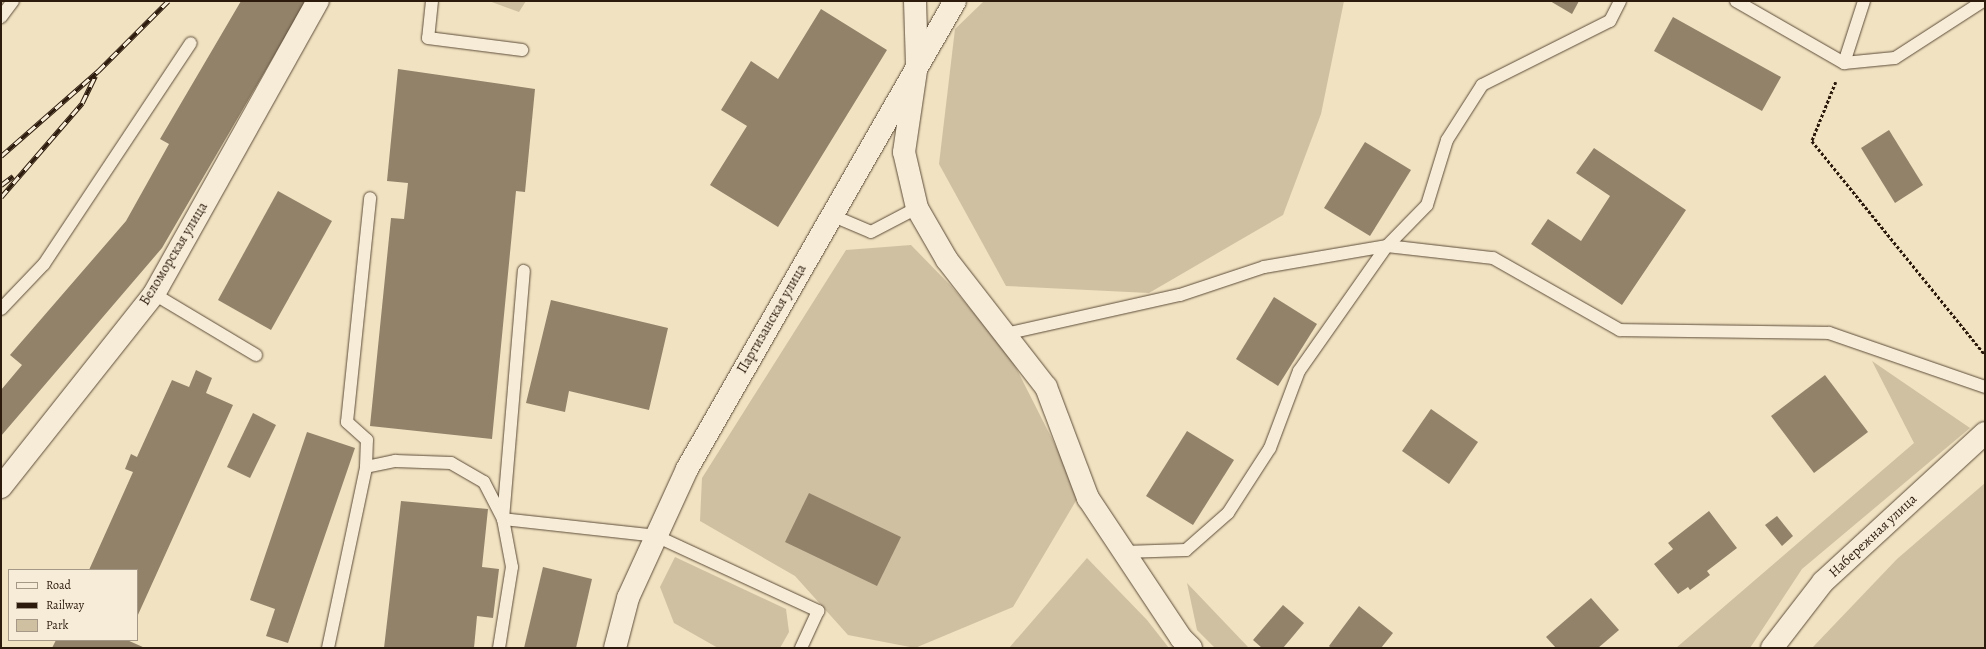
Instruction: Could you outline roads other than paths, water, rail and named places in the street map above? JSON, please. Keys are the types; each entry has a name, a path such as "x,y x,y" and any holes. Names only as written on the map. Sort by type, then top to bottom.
{"street":[{"name":"Беломорская улица","path":"1,487 154,294 318,1"},
{"path":"916,1 917,64 904,152 917,208 947,260 1046,387 1088,498 1181,638 1191,648"},
{"name":"Партизанская улица","path":"615,648 628,598 687,469 917,64 955,1"},
{"name":"Набережная улица","path":"1772,648 1823,582 1985,433"}],"lane":[{"path":"1,16 13,1"},
{"path":"432,1 428,38 522,50"},
{"path":"1124,552 1186,550 1228,513 1270,448 1299,371 1387,246 1427,205 1447,140 1482,85 1610,21 1620,1"},
{"path":"1736,1 1844,63 1895,58 1983,1"},
{"path":"1844,63 1864,1"},
{"path":"1,309 44,264 191,43"},
{"path":"328,648 366,467 367,440 347,422 370,198"},
{"path":"831,215 871,232 917,208"},
{"path":"1005,334 1180,295 1264,267 1387,246 1493,258 1620,330 1829,333 1985,387"},
{"path":"499,648 512,567 503,519 524,271"},
{"path":"154,294 256,355"},
{"path":"366,467 395,462 451,463 484,482 503,519"},
{"path":"503,519 656,536 818,611 801,648"}],"railway":[{"path":"1,156 98,71 168,1"},
{"path":"1,197 82,103 95,76"},
{"path":"1,185 13,176"}]}
